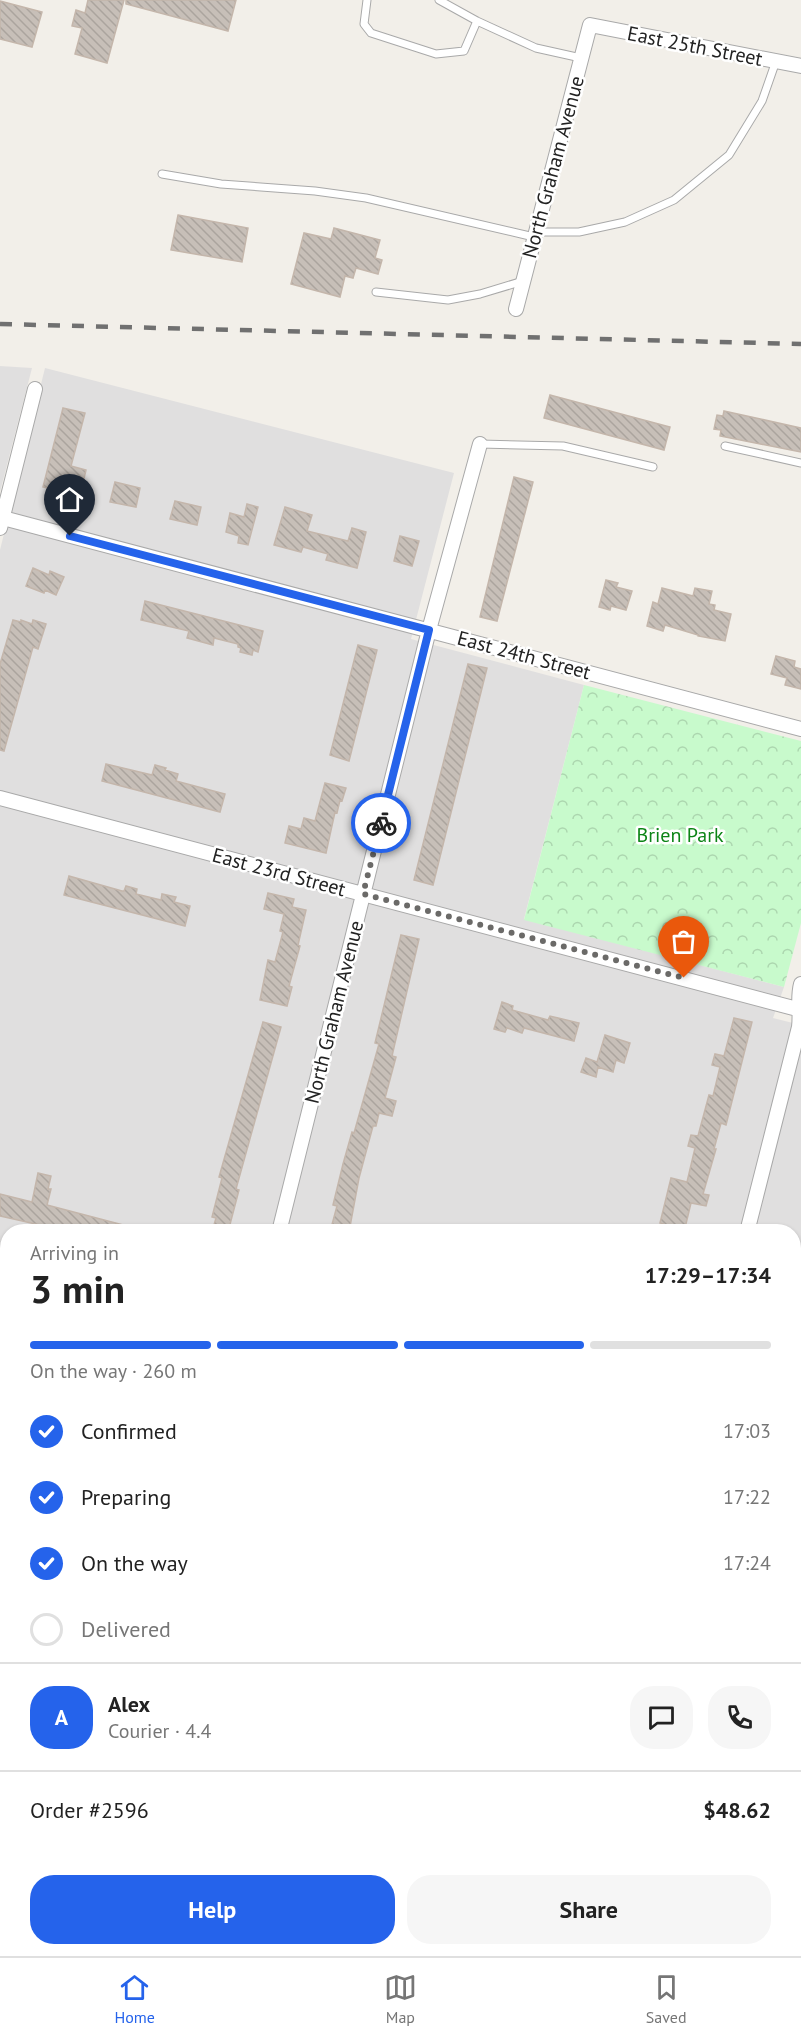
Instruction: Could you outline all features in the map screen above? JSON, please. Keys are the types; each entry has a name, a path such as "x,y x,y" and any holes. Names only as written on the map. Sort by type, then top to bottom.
{"street":[{"name":"North Graham Avenue","path":"516,309 590,25"},
{"name":"East 25th Street","path":"590,25 801,66"},
{"path":"1,523 35,389"},
{"name":"North Graham Avenue","path":"281,1224 429,630 480,444"},
{"name":"East 24th Street","path":"1,523 429,630 801,729"},
{"name":"East 23rd Street","path":"0,798 800,1009"},
{"path":"749,1224 799,1027 798,997 801,984"}],"lane":[{"path":"367,0 364,24 371,33 436,54 464,51 477,21"},
{"path":"439,0 477,21 536,48 581,58"},
{"path":"162,174 221,183 366,198 535,234 579,232 625,222 674,200 729,155 762,101 776,61"},
{"path":"375,292 448,300 480,294 523,281"},
{"path":"480,444 563,446 653,467"},
{"path":"725,446 801,463"}],"shaded area":[{"path":"0,366 32,368 0,492"},
{"path":"45,368 454,473 411,639 584,685 524,919 784,987 773,1018 801,1025 801,1224 0,1224 0,550"}],"green space":[{"name":"Brien Park","path":"584,685 801,741 801,923 784,987 524,920"}],"building":[{"path":"88,0 124,0 107,63 75,54 82,28 72,26 76,10 85,13"},
{"path":"126,0 236,0 228,31 126,4"},
{"path":"0,1 42,12 32,47 0,39"},
{"path":"178,215 248,228 242,262 171,250"},
{"path":"334,228 380,240 375,258 382,260 378,274 356,268 353,278 345,276 340,297 291,284 304,233 331,239"},
{"path":"550,395 670,427 664,450 544,418"},
{"path":"63,408 85,413 71,466 86,470 80,495 43,487"},
{"path":"724,411 801,428 801,452 720,436 721,430 714,429 717,415 723,416"},
{"path":"514,477 533,482 497,621 480,617"},
{"path":"115,482 140,488 136,507 110,502"},
{"path":"175,501 201,507 197,525 170,519"},
{"path":"247,504 258,507 248,545 238,543 239,536 226,532 230,513 244,517"},
{"path":"285,507 312,515 307,531 348,541 352,528 366,532 357,568 326,560 328,554 303,547 301,552 274,545"},
{"path":"400,536 419,541 412,566 394,561"},
{"path":"33,568 49,575 50,571 64,577 56,595 26,586"},
{"path":"606,580 618,583 616,587 632,591 626,610 611,606 610,610 599,607"},
{"path":"662,588 693,596 695,588 712,591 709,604 715,605 714,610 731,614 725,641 698,636 665,625 663,631 647,626 653,602 658,604"},
{"path":"145,601 263,631 258,652 253,650 252,655 240,652 241,648 238,644 214,638 213,645 187,638 189,631 141,620"},
{"path":"13,620 32,624 33,620 46,624 38,649 33,647 4,751 0,750 0,664"},
{"path":"358,645 377,650 349,761 330,755"},
{"path":"776,656 795,661 794,667 801,669 801,689 785,685 787,678 771,674"},
{"path":"468,664 487,668 433,885 414,880"},
{"path":"106,764 152,775 155,765 166,768 165,770 178,774 176,781 225,794 220,812 102,781"},
{"path":"325,783 346,788 337,813 335,812 326,853 285,843 289,826 301,829 304,818 315,821"},
{"path":"69,876 122,891 126,886 137,889 136,894 161,900 162,894 176,897 174,902 190,906 185,926 64,895"},
{"path":"268,893 294,899 292,907 306,910 298,945 300,946 289,986 292,987 287,1006 260,1000 268,960 275,962 283,932 280,931 284,914 264,909"},
{"path":"401,935 419,939 392,1056 396,1057 385,1098 396,1101 392,1116 379,1113 376,1126 373,1126 359,1178 350,1224 332,1224 337,1206 333,1205 343,1164 379,1044 375,1043"},
{"path":"502,1002 513,1006 512,1010 548,1020 550,1016 579,1023 574,1041 524,1028 522,1033 507,1028 505,1032 494,1029"},
{"path":"734,1018 752,1022 726,1125 721,1123 714,1149 716,1149 703,1194 709,1195 706,1206 691,1203 686,1224 660,1223 671,1178 687,1182 695,1148 688,1146 691,1135 698,1136 709,1095 713,1096 720,1067 712,1065 715,1054 724,1056"},
{"path":"263,1022 281,1027 236,1189 239,1190 230,1224 214,1224 216,1218 212,1217 222,1178 219,1177"},
{"path":"605,1035 630,1043 624,1063 616,1060 613,1072 598,1067 596,1077 581,1072 586,1058 597,1062"},
{"path":"38,1173 51,1176 47,1205 120,1224 36,1224 0,1216 0,1194 32,1202"}],"railway":[{"path":"0,324 801,344"}],"way so far":[{"path":"381,823 363,894 684,978"}],"route":[{"path":"70,536 429,630 381,823"}]}
